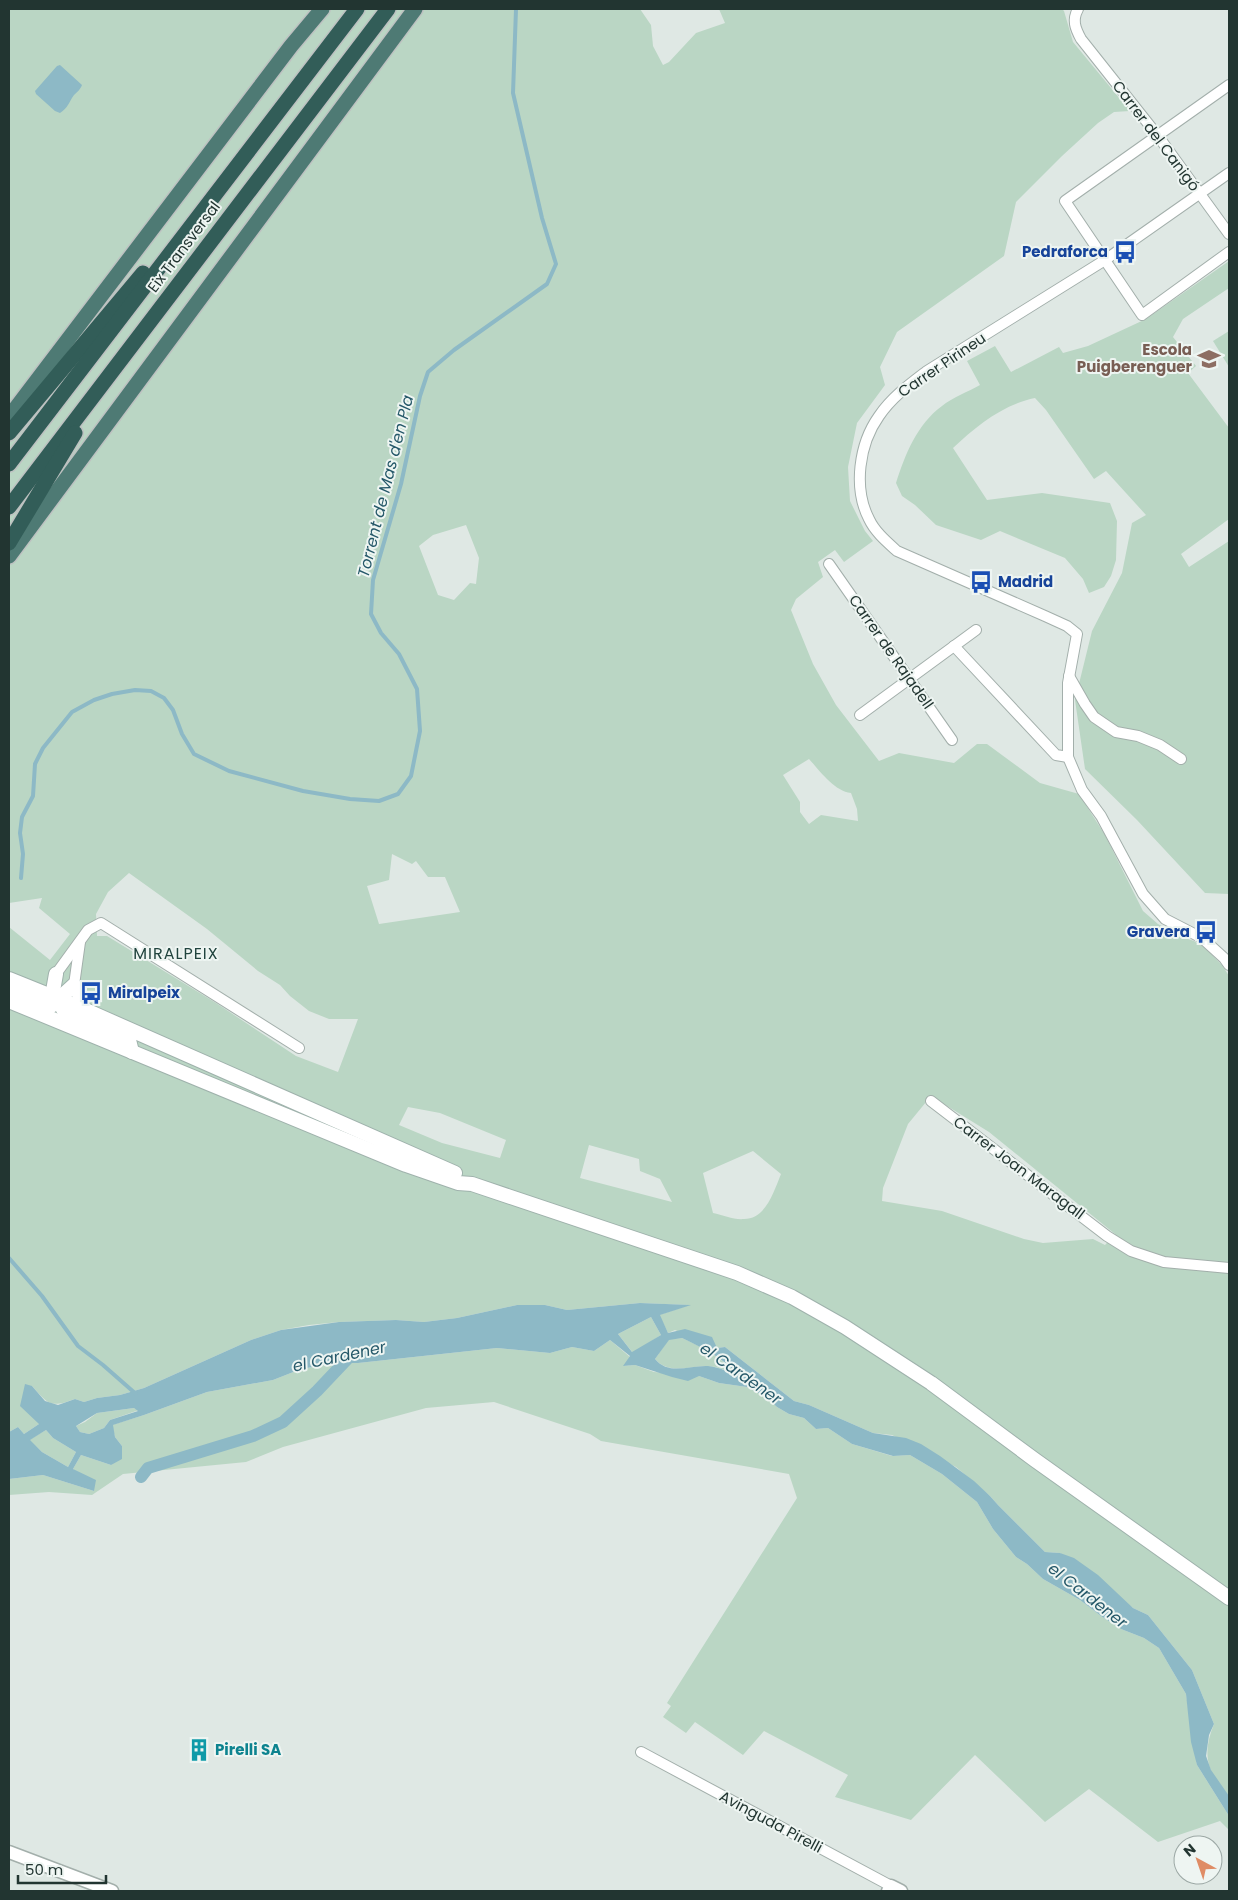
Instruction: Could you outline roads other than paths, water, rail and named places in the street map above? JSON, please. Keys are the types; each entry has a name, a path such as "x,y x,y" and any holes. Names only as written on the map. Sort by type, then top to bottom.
{"highway":[{"path":"9,417 291,46 322,9"},
{"name":"Eix Transversal","path":"9,464 357,9"},
{"name":"Eix Transversal","path":"9,507 388,9"},
{"path":"9,556 415,9"},
{"path":"9,433 132,285 198,216"},
{"path":"9,543 116,365"}],"main road":[{"path":"56,974 53,991 65,1012 129,1040 132,1052"},
{"path":"9,979 81,1008 461,1176 472,1184"},
{"path":"9,990 50,1006 74,984"},
{"path":"9,1002 406,1165 458,1183 472,1184 737,1273 792,1297 846,1327 931,1384 1042,1466 1229,1598"}],"street":[{"name":"Carrer del Canigó","path":"1078,9 1074,18 1074,24 1080,39 1158,136 1229,234"},
{"path":"1229,85 1066,201 1142,316 1229,252"},
{"name":"Carrer Pirineu","path":"1069,676 1077,638 1075,631 897,551 883,538 869,520 862,500 860,482 862,458 869,434 878,416 891,401 927,371 1106,260 1229,173"},
{"name":"Carrer de Rajadell","path":"829,564 952,740"},
{"path":"860,715 976,630"},
{"path":"954,646 1056,755 1068,757"},
{"path":"1069,676 1068,757 1082,790 1100,816 1144,894 1165,919 1202,938 1229,965"},
{"path":"1069,676 1094,717 1116,732 1138,736 1160,744 1181,759"},
{"path":"56,974 88,930 101,923 299,1048"},
{"path":"80,941 74,984 81,1008"},
{"name":"Carrer Joan Maragall","path":"931,1101 1107,1236 1131,1251 1164,1262 1229,1268"},
{"name":"Avinguda Pirelli","path":"641,1752 893,1890"},
{"path":"9,1852 112,1891"}],"water":[{"path":"60,65 82,85 67,107 60,113 55,111 35,91"},
{"name":"el Cardener","path":"640,1303 691,1305 660,1315 668,1333 685,1329 712,1337 717,1348 725,1347 794,1401 809,1405 873,1433 906,1438 921,1444 974,1481 1045,1552 1060,1553 1074,1558 1098,1575 1133,1608 1148,1615 1192,1670 1214,1724 1209,1735 1206,1756 1211,1770 1229,1796 1229,1816 1197,1765 1191,1742 1186,1694 1159,1648 1144,1638 1121,1629 1080,1600 1043,1579 1027,1564 1016,1557 993,1529 977,1502 942,1474 910,1455 893,1456 852,1444 828,1428 816,1429 804,1418 789,1414 777,1407 766,1397 747,1387 719,1383 699,1376 688,1381 635,1365 623,1366 630,1356 610,1340 594,1351 572,1347 550,1353 497,1348 358,1363 335,1363 301,1369 273,1380 207,1392 113,1425 115,1437 122,1446 122,1459 111,1465 81,1455 73,1469 96,1480 94,1491 43,1475 9,1479 9,1432 18,1427 24,1434 39,1424 20,1406 25,1384 32,1386 45,1401 58,1405 75,1399 84,1402 144,1388 251,1340 281,1330 339,1322 396,1320 424,1322 457,1318 517,1305 545,1305 567,1310","holes":["651,1317 661,1335 632,1352 618,1334","682,1338 698,1346 720,1359 739,1376 708,1366 673,1368 661,1364 655,1359 669,1340","134,1408 138,1411 110,1420 104,1428 89,1434 80,1432 76,1426 97,1413","46,1430 53,1438 76,1452 68,1467 42,1452 30,1440"]}],"waterway":[{"name":"Torrent de Mas d'en Pla","path":"21,878 23,854 20,833 22,817 33,796 35,764 43,748 72,712 94,700 112,694 135,690 151,691 164,698 173,710 182,734 194,754 229,771 303,791 350,799 379,801 398,794 411,776 420,731 417,689 399,654 381,633 371,614 373,580 401,484 420,396 428,372 454,350 547,284 556,264 542,218 513,93 516,9"},
{"name":"Torrent de Mas d'en Pla","path":"9,1258 42,1296 78,1346 136,1394"},
{"name":"el Cardener","path":"141,1477 148,1468 253,1436 283,1422 317,1391 353,1353"}],"place":[{"name":"Pedraforca","path":"1125,252"},
{"name":"Escola Puigberenguer","path":"1209,359"},
{"name":"Madrid","path":"981,582"},
{"name":"Gravera","path":"1206,932"},
{"name":"Miralpeix","path":"91,993"},
{"name":"Pirelli SA","path":"199,1750"}],"district":[{"name":"MIRALPEIX","path":"176,953"}]}
